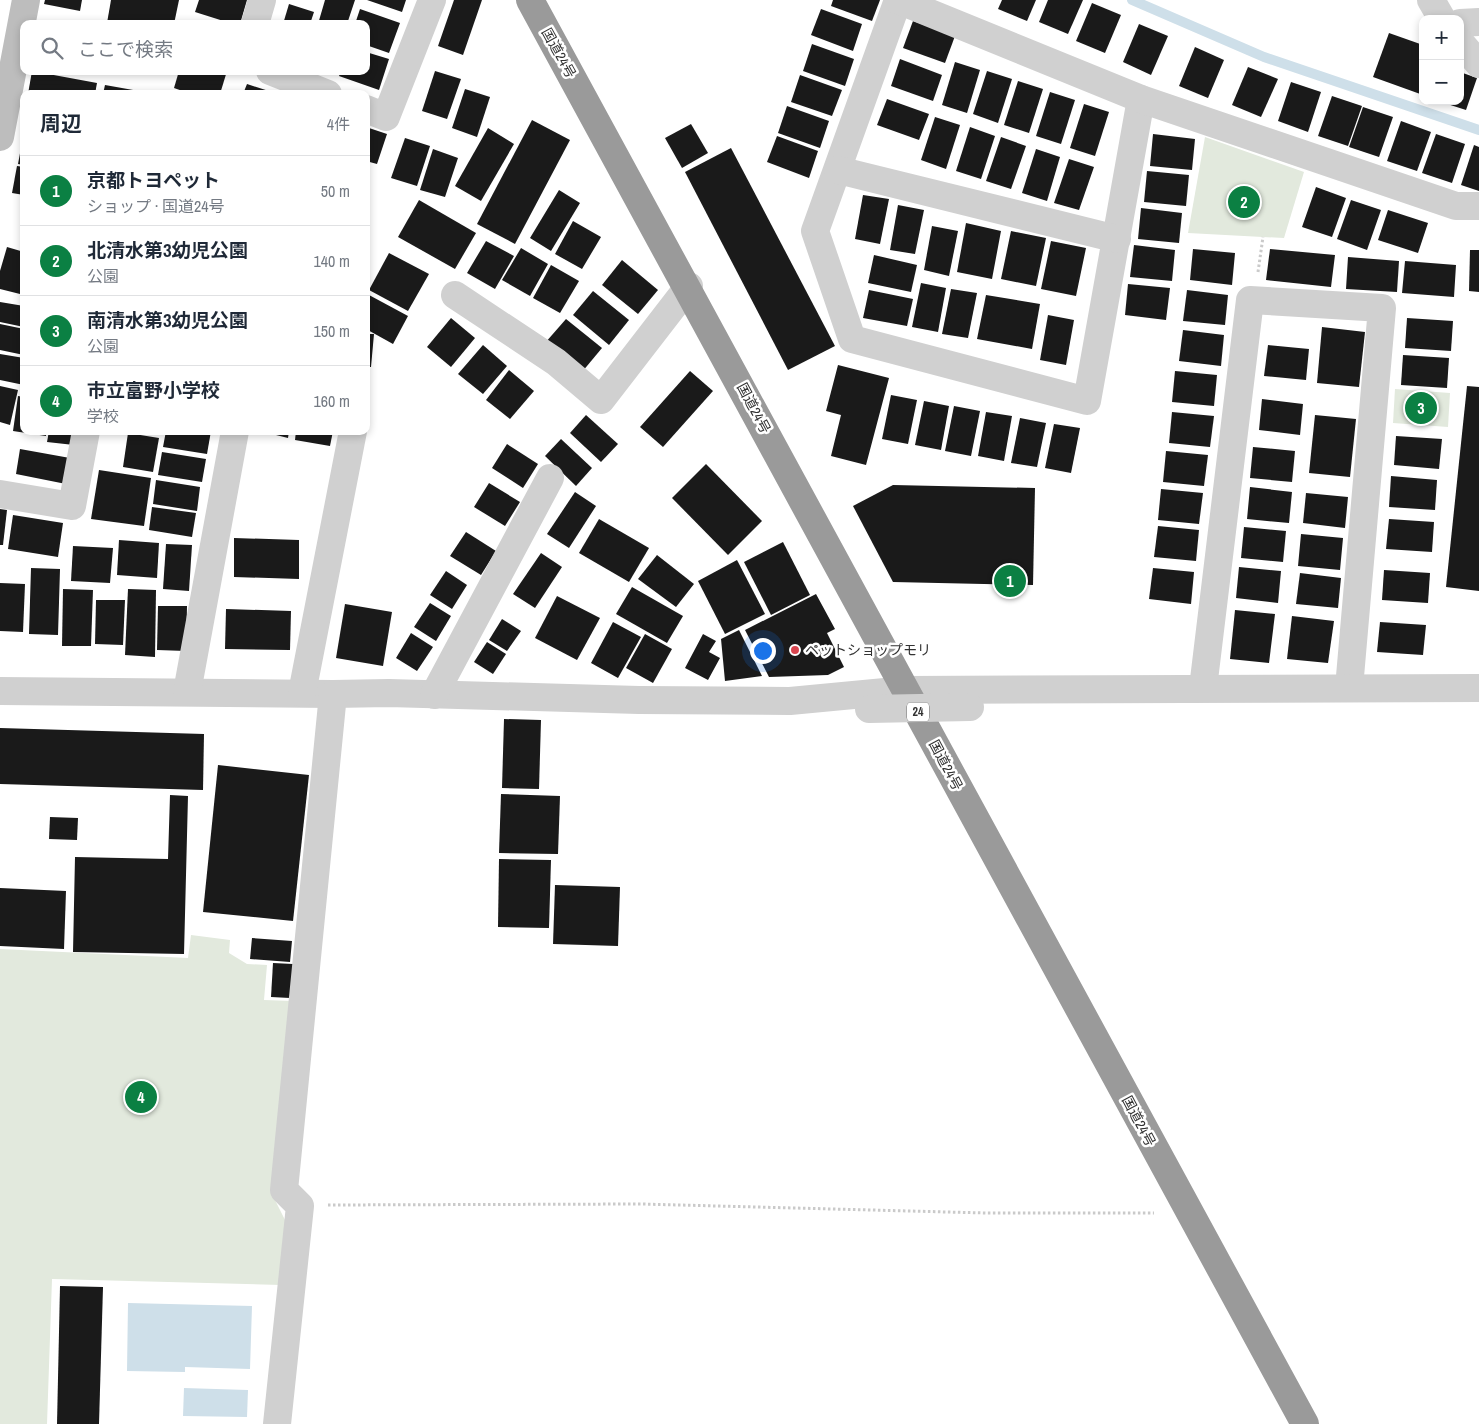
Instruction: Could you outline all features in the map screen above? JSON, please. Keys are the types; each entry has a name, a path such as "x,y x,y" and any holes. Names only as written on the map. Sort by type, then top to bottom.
{"highway":[{"name":"国道24号","path":"530,0 689,286 1189,1213 1305,1424"}],"main road":[{"path":"22,20 26,0"},
{"path":"2,121 20,30"}],"street":[{"path":"256,20 262,0"},
{"path":"370,111 386,117 432,0"},
{"path":"1142,99 1087,401 852,339 815,231 898,0 1142,99 1456,206 1479,206"},
{"path":"1431,0 1440,15"},
{"path":"1464,23 1479,22"},
{"path":"1464,47 1479,64"},
{"path":"280,75 318,90"},
{"path":"838,170 1117,239"},
{"path":"455,295 556,362 600,400 689,286"},
{"path":"1203,688 1250,300 1382,308 1349,688"},
{"path":"0,494 72,506 85,435"},
{"path":"188,692 233,435"},
{"path":"302,693 352,435"},
{"path":"434,695 550,478"},
{"path":"0,691 390,693 639,700 790,701 906,690 1479,688"},
{"path":"277,1424 300,1206 284,1190 333,694"},
{"path":"869,709 970,707"}],"path":[{"path":"300,1206 641,1204 986,1213 1189,1213"}],"shaded area":[{"path":"1205,137 1304,172 1284,238 1188,233"},
{"path":"1395,389 1450,393 1448,427 1393,423"},
{"path":"191,935 230,940 229,953 247,964 267,965 264,1000 293,1001 271,1192 288,1226 281,1285 52,1279 47,1424 0,1424 0,949 188,958"},
{"path":"128,1303 252,1306 250,1369 185,1367 185,1372 127,1371"},
{"path":"184,1388 248,1390 247,1417 183,1416"}],"building":[{"path":"45,0 82,0 80,11 44,4"},
{"path":"111,0 179,0 175,20 108,20"},
{"path":"199,0 247,0 241,20 220,20 195,12"},
{"path":"325,0 355,0 348,20 319,20"},
{"path":"367,0 406,0 402,12"},
{"path":"454,0 482,0 463,55 438,46"},
{"path":"833,0 880,0 872,21 831,6"},
{"path":"1002,0 1036,0 1027,21 998,9"},
{"path":"1048,0 1083,0 1068,34 1039,22"},
{"path":"1092,3 1121,15 1105,53 1076,41"},
{"path":"289,4 314,12 311,20 284,20"},
{"path":"360,9 400,23 389,53 370,46 370,20 356,20"},
{"path":"821,9 862,24 853,51 811,35"},
{"path":"913,21 955,36 945,63 903,48"},
{"path":"1139,24 1168,36 1151,75 1123,62"},
{"path":"1389,33 1419,44 1419,94 1373,77"},
{"path":"812,44 854,59 845,86 803,71"},
{"path":"1195,47 1224,60 1208,98 1179,86"},
{"path":"370,53 389,59 379,90 339,76 370,75"},
{"path":"900,59 942,75 933,101 891,86"},
{"path":"955,62 980,70 967,113 942,105"},
{"path":"1248,67 1278,79 1261,117 1232,105"},
{"path":"435,71 461,79 447,119 422,111"},
{"path":"987,71 1012,79 998,123 973,114"},
{"path":"1464,73 1477,78 1466,110 1450,105 1464,105"},
{"path":"31,75 54,75 97,83 96,90 29,90"},
{"path":"178,75 226,75 221,90 180,90 174,88"},
{"path":"800,75 842,90 832,116 791,102"},
{"path":"1018,81 1043,89 1029,133 1004,125"},
{"path":"1291,82 1321,92 1308,132 1278,121"},
{"path":"247,84 266,90 245,90"},
{"path":"105,85 133,90 104,90"},
{"path":"465,89 490,97 477,137 452,128"},
{"path":"1050,92 1075,100 1061,144 1036,136"},
{"path":"1332,96 1362,106 1348,146 1318,136"},
{"path":"887,99 929,114 919,140 877,125"},
{"path":"1084,104 1109,112 1095,156 1070,148"},
{"path":"787,106 829,121 820,148 778,133"},
{"path":"1363,107 1393,117 1379,157 1349,147"},
{"path":"935,117 960,125 946,169 921,160"},
{"path":"532,120 570,140 515,244 477,224"},
{"path":"1401,121 1431,132 1417,171 1387,161"},
{"path":"691,124 708,153 682,168 665,138"},
{"path":"970,127 995,136 981,179 956,171"},
{"path":"370,128 387,134 377,164 370,162"},
{"path":"488,128 514,144 481,201 455,186"},
{"path":"1153,134 1195,139 1192,170 1150,166"},
{"path":"1436,134 1465,144 1452,183 1422,173"},
{"path":"777,136 818,151 809,178 767,162"},
{"path":"1001,137 1026,146 1011,189 986,181"},
{"path":"405,138 430,146 417,186 391,178"},
{"path":"1474,145 1479,147 1479,191 1461,185"},
{"path":"731,148 835,346 788,370 685,172"},
{"path":"433,149 458,158 445,197 420,190"},
{"path":"1036,149 1060,157 1047,201 1022,193"},
{"path":"1069,159 1094,167 1079,210 1054,203"},
{"path":"17,166 20,166 20,194 12,193"},
{"path":"1147,171 1189,175 1186,206 1144,202"},
{"path":"1316,187 1346,198 1332,237 1302,227"},
{"path":"559,190 580,203 551,251 530,238"},
{"path":"863,195 889,199 880,244 855,239"},
{"path":"419,200 476,233 455,269 398,237"},
{"path":"1351,200 1381,210 1367,250 1337,239"},
{"path":"898,205 924,210 915,254 890,250"},
{"path":"1141,208 1182,213 1179,243 1138,239"},
{"path":"1388,210 1428,223 1418,253 1378,240"},
{"path":"573,221 601,237 582,269 555,254"},
{"path":"966,223 1001,231 992,279 957,272"},
{"path":"932,226 958,231 949,276 924,270"},
{"path":"1011,231 1046,238 1036,286 1001,279"},
{"path":"486,241 514,256 495,289 467,273"},
{"path":"1051,241 1086,248 1076,296 1041,289"},
{"path":"1134,245 1175,250 1172,281 1130,277"},
{"path":"7,247 20,251 20,294 0,289 0,271"},
{"path":"521,248 548,264 530,296 502,280"},
{"path":"1193,249 1235,253 1232,285 1190,280"},
{"path":"1270,249 1335,255 1331,287 1266,280"},
{"path":"1470,250 1479,250 1479,292 1469,291"},
{"path":"389,253 429,274 408,311 370,291"},
{"path":"874,255 917,265 911,292 868,283"},
{"path":"1348,257 1399,261 1397,292 1346,289"},
{"path":"622,260 658,290 638,314 602,285"},
{"path":"1405,261 1456,265 1454,297 1402,293"},
{"path":"551,265 579,281 560,313 533,298"},
{"path":"921,283 946,288 938,332 912,327"},
{"path":"1128,284 1170,288 1166,320 1125,315"},
{"path":"951,289 977,293 968,338 942,334"},
{"path":"869,290 913,299 907,326 863,318"},
{"path":"1187,290 1228,295 1225,325 1183,321"},
{"path":"593,291 629,320 609,345 573,315"},
{"path":"986,295 1040,304 1032,349 977,339"},
{"path":"370,296 408,316 393,344 370,331"},
{"path":"0,302 20,305 20,326 0,322"},
{"path":"1048,315 1074,320 1066,365 1040,360"},
{"path":"451,318 475,338 451,367 427,347"},
{"path":"1407,318 1453,321 1451,351 1405,348"},
{"path":"566,319 602,348 582,372 545,343"},
{"path":"0,324 20,328 20,354 0,350"},
{"path":"1322,327 1365,332 1359,387 1317,383"},
{"path":"1183,330 1224,335 1221,366 1179,361"},
{"path":"370,334 374,334 371,367"},
{"path":"483,345 507,366 483,394 458,374"},
{"path":"1268,345 1309,349 1306,380 1264,376"},
{"path":"0,354 20,357 20,384 0,380"},
{"path":"1403,355 1449,358 1447,388 1401,385"},
{"path":"838,365 889,378 866,465 831,456 841,415 826,411"},
{"path":"509,370 534,391 510,419 486,400"},
{"path":"690,371 713,391 663,447 640,427"},
{"path":"1175,371 1217,375 1214,406 1172,402"},
{"path":"0,386 18,390 10,425 0,422"},
{"path":"1467,386 1479,387 1479,591 1446,587"},
{"path":"891,395 917,400 908,444 882,439"},
{"path":"18,396 20,396 20,432 13,431"},
{"path":"1262,399 1303,404 1300,435 1259,430"},
{"path":"924,401 949,406 941,450 915,445"},
{"path":"954,406 980,411 971,456 945,451"},
{"path":"986,412 1012,416 1004,461 978,456"},
{"path":"1172,412 1214,416 1210,447 1169,443"},
{"path":"586,415 618,444 601,462 570,433"},
{"path":"1315,415 1356,419 1350,477 1309,473"},
{"path":"1020,418 1046,423 1037,467 1011,463"},
{"path":"1054,424 1080,428 1071,473 1045,468"},
{"path":"48,435 75,435 74,445 47,442"},
{"path":"128,435 159,438 153,472 123,467"},
{"path":"165,435 210,435 207,454 163,447"},
{"path":"276,435 288,435 288,438"},
{"path":"296,435 332,435 330,446 295,440"},
{"path":"1396,436 1442,439 1439,469 1394,465"},
{"path":"561,439 592,468 576,486 545,456"},
{"path":"507,444 538,464 523,488 492,468"},
{"path":"1253,447 1295,451 1292,482 1250,478"},
{"path":"20,449 70,458 66,484 16,474"},
{"path":"1166,451 1208,455 1204,486 1163,482"},
{"path":"162,452 206,459 202,482 158,475"},
{"path":"706,464 762,521 728,555 672,498"},
{"path":"99,470 151,478 144,526 91,519"},
{"path":"1391,476 1437,480 1435,510 1389,507"},
{"path":"156,480 200,487 197,511 153,504"},
{"path":"489,483 520,502 505,526 474,507"},
{"path":"893,485 1035,488 1033,585 893,582 853,506"},
{"path":"1250,487 1292,492 1289,523 1247,519"},
{"path":"1161,489 1203,493 1199,524 1158,520"},
{"path":"575,492 596,506 569,548 547,534"},
{"path":"1306,493 1348,497 1345,528 1303,523"},
{"path":"152,507 196,513 192,537 149,530"},
{"path":"0,509 7,510 3,545 0,545"},
{"path":"13,515 63,523 58,557 8,549"},
{"path":"599,519 649,548 629,582 579,553"},
{"path":"1389,519 1434,522 1432,552 1386,549"},
{"path":"1158,526 1199,530 1196,561 1154,557"},
{"path":"1244,527 1286,531 1283,562 1241,558"},
{"path":"466,532 496,551 481,575 450,556"},
{"path":"1301,534 1343,538 1340,570 1298,566"},
{"path":"234,538 299,540 299,579 234,577"},
{"path":"119,540 159,543 157,578 117,575"},
{"path":"783,542 810,595 771,615 744,562"},
{"path":"166,544 192,545 189,591 163,589"},
{"path":"73,546 113,548 110,583 71,581"},
{"path":"541,553 562,567 535,608 513,594"},
{"path":"657,555 694,584 676,607 638,579"},
{"path":"737,560 765,614 725,634 698,581"},
{"path":"1239,567 1281,571 1278,603 1236,598"},
{"path":"31,568 60,569 58,635 29,634"},
{"path":"1153,568 1194,572 1191,604 1149,599"},
{"path":"1384,570 1430,573 1428,603 1382,600"},
{"path":"446,571 467,585 452,609 430,595"},
{"path":"1300,573 1341,578 1338,608 1296,604"},
{"path":"0,583 25,584 23,632 0,631"},
{"path":"632,587 683,616 667,643 616,614"},
{"path":"63,589 93,590 91,646 62,646"},
{"path":"128,589 156,590 155,657 125,655"},
{"name":"ペットショップモリ","path":"816,594 835,629 827,633 844,667 828,675 769,677 745,630"},
{"path":"557,596 600,618 577,660 535,638"},
{"path":"96,600 125,600 123,645 95,644"},
{"path":"430,603 451,616 436,641 414,627"},
{"path":"345,604 392,612 383,666 336,658"},
{"path":"158,606 187,606 186,651 157,650"},
{"path":"226,609 291,611 290,650 225,649"},
{"path":"1235,610 1275,614 1269,663 1230,659"},
{"path":"1292,616 1334,621 1328,663 1287,659"},
{"path":"502,619 521,631 507,651 489,640"},
{"path":"613,622 641,637 618,678 591,663"},
{"path":"1380,622 1426,625 1423,655 1377,652"},
{"path":"739,630 762,676 725,681 721,639"},
{"path":"411,633 433,647 417,671 396,658"},
{"path":"645,634 672,649 653,683 626,668"},
{"path":"703,634 716,641 709,652 720,658 708,680 685,668"},
{"path":"487,642 506,654 493,674 474,662"},
{"path":"504,719 541,720 539,789 502,788"},
{"path":"0,728 204,734 203,790 0,784"},
{"path":"218,765 309,775 293,921 203,912"},
{"path":"501,794 560,796 558,854 499,853"},
{"path":"170,795 188,796 184,954 73,952 75,857 168,859"},
{"path":"50,817 78,818 77,840 49,839"},
{"path":"499,859 551,860 549,928 498,927"},
{"path":"555,885 620,887 618,946 553,944"},
{"path":"0,888 66,891 64,949 0,946"},
{"path":"252,938 292,941 290,962 250,959"},
{"path":"273,963 293,964 290,998 271,997"},
{"path":"60,1286 103,1287 99,1424 57,1424"}],"waterway":[{"path":"1132,0 1264,57 1479,130"}],"place":[{"name":"北清水第3幼児公園","path":"1244,202"},
{"name":"南清水第3幼児公園","path":"1421,408"},
{"name":"京都トヨペット","path":"1010,581"},
{"name":"ペットショップモリ","path":"795,650"},
{"name":"市立富野小学校","path":"141,1097"}]}
